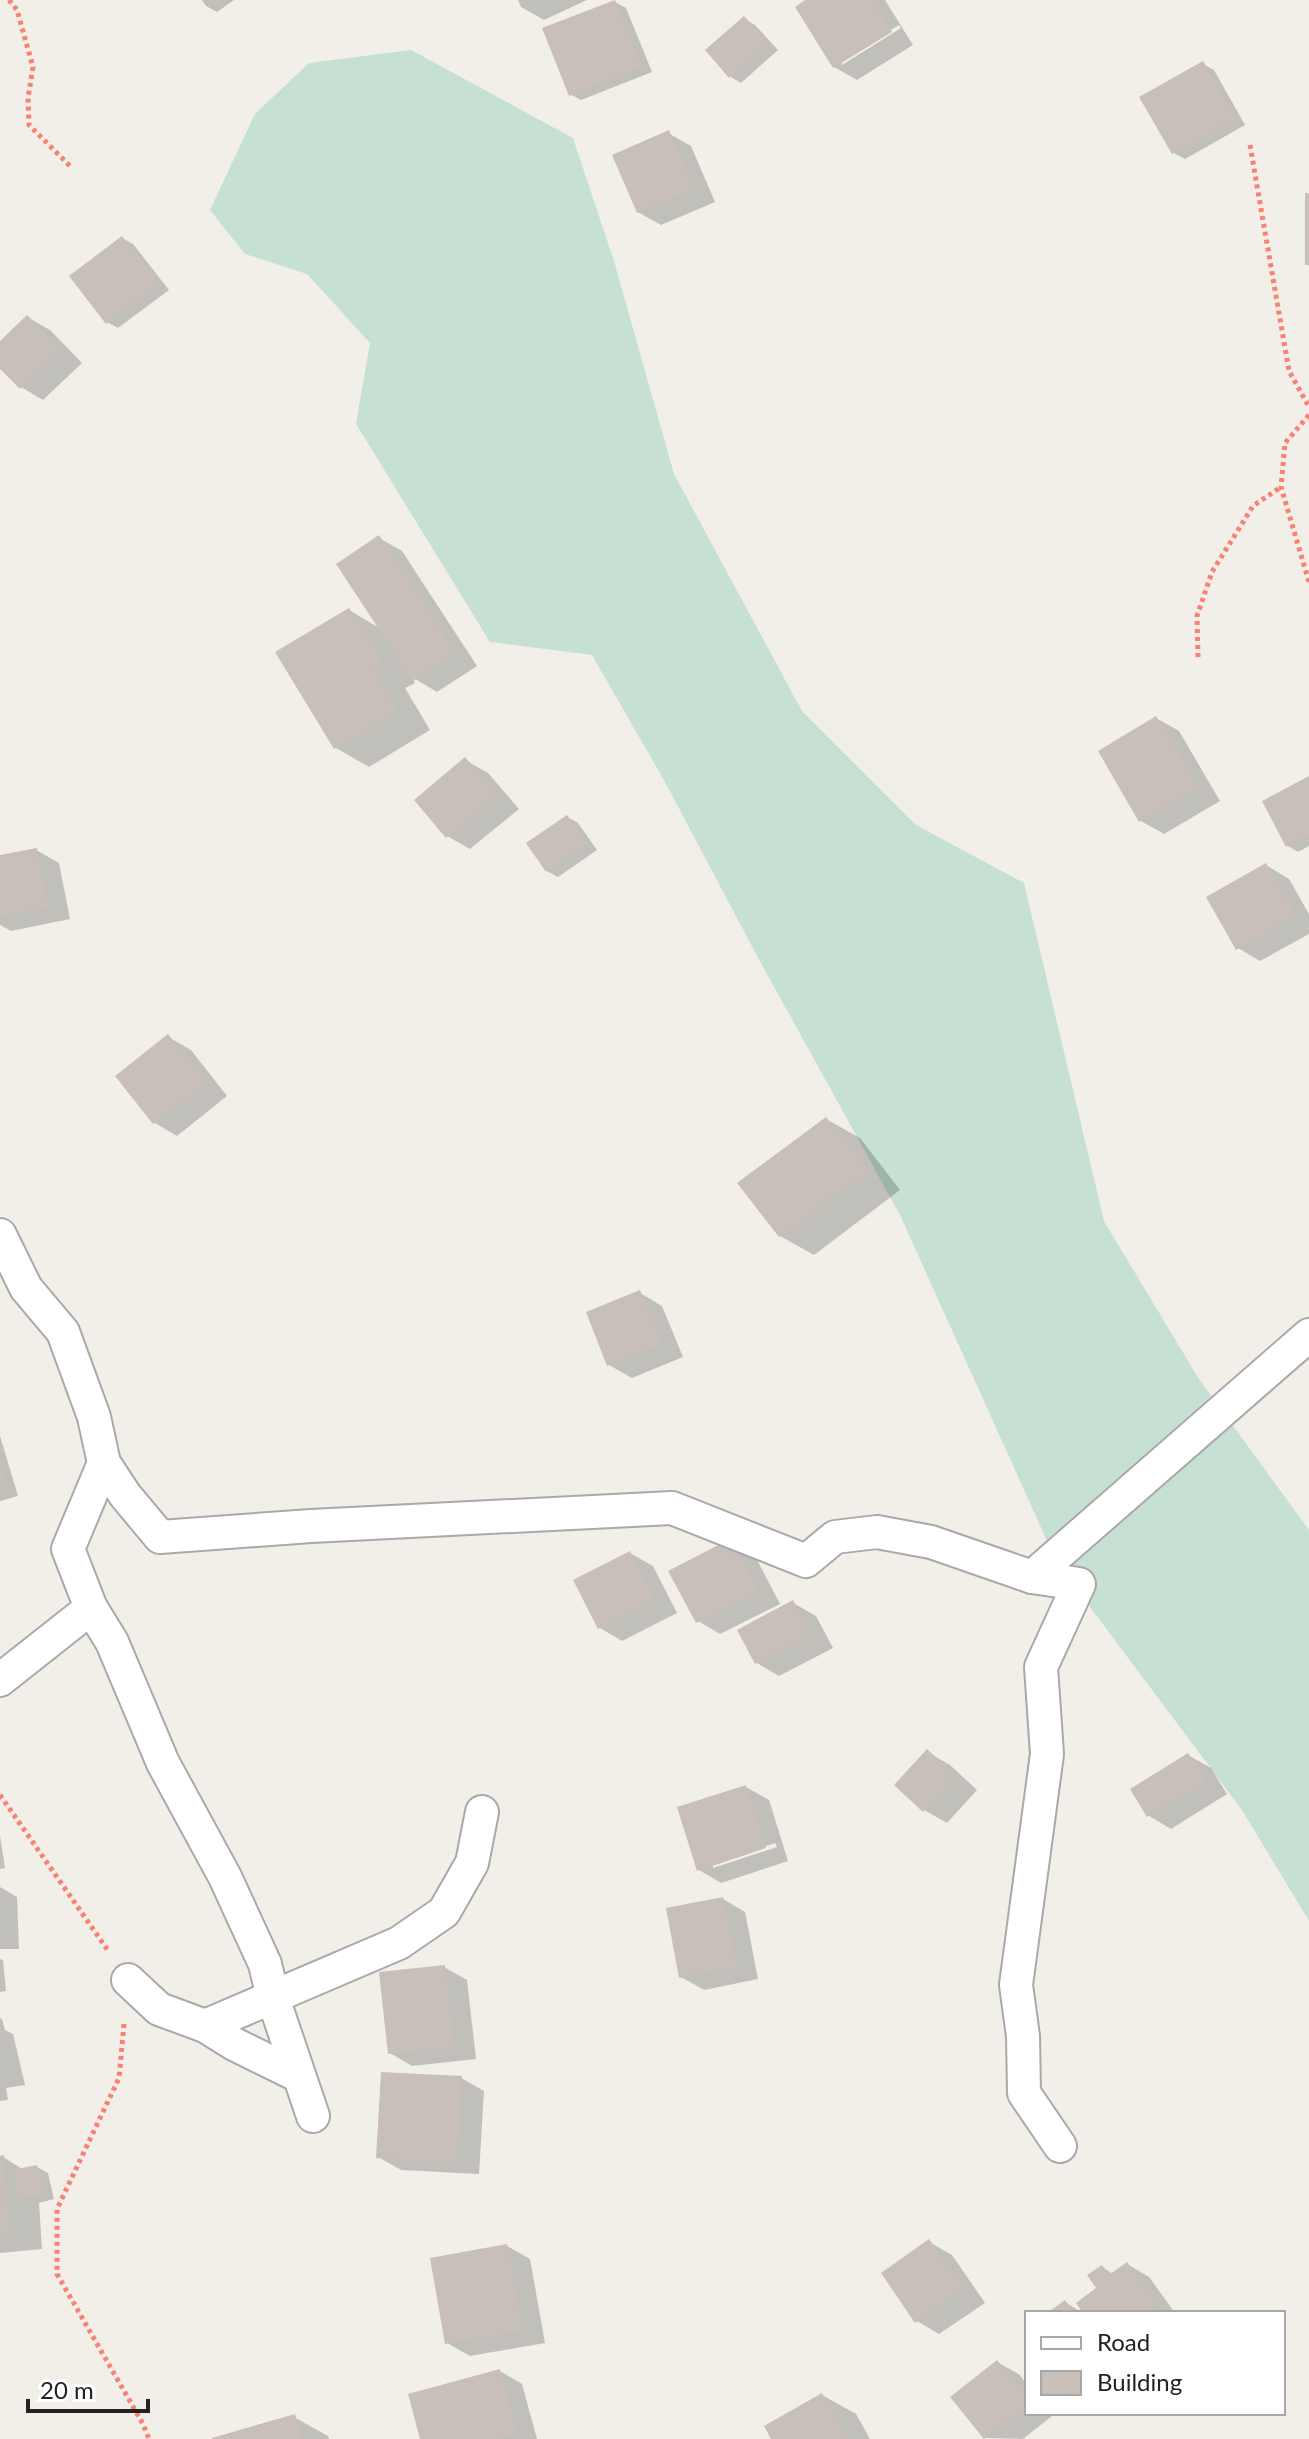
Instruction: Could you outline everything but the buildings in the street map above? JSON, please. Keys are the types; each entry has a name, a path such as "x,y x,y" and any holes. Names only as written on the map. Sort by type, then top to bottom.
{"street":[{"path":"0,1235 26,1288 63,1332 94,1417 104,1463 125,1495 160,1537 311,1526 672,1508 806,1561 835,1537 877,1532 931,1542 1032,1577 1079,1584 1041,1667 1047,1754 1016,1985 1023,2036 1024,2093 1060,2146"},
{"path":"1032,1577 1309,1335"},
{"path":"104,1463 68,1549 91,1608 112,1642 163,1763 225,1877 265,1964 273,1998 313,2116"},
{"path":"0,1680 91,1608"},
{"path":"205,2026 399,1943 444,1912 472,1863 482,1812"},
{"path":"128,1980 159,2009 205,2026 299,2076"}],"path":[{"path":"9,0 17,10 33,67 28,98 29,125 71,167"},
{"path":"1250,145 1289,371 1309,407"},
{"path":"1309,415 1285,443 1281,487 1309,582"},
{"path":"1198,657 1197,616 1212,572 1253,506 1281,487"},
{"path":"0,1795 128,1980 119,2078 57,2209 57,2274 149,2439"}],"green space":[{"path":"411,50 573,138 614,261 674,474 802,711 916,825 1024,883 1104,1221 1199,1379 1309,1530 1309,1921 1242,1810 1057,1563 900,1215 665,782 592,655 490,642 356,424 370,343 307,274 245,254 210,210 255,114 309,63"}]}
